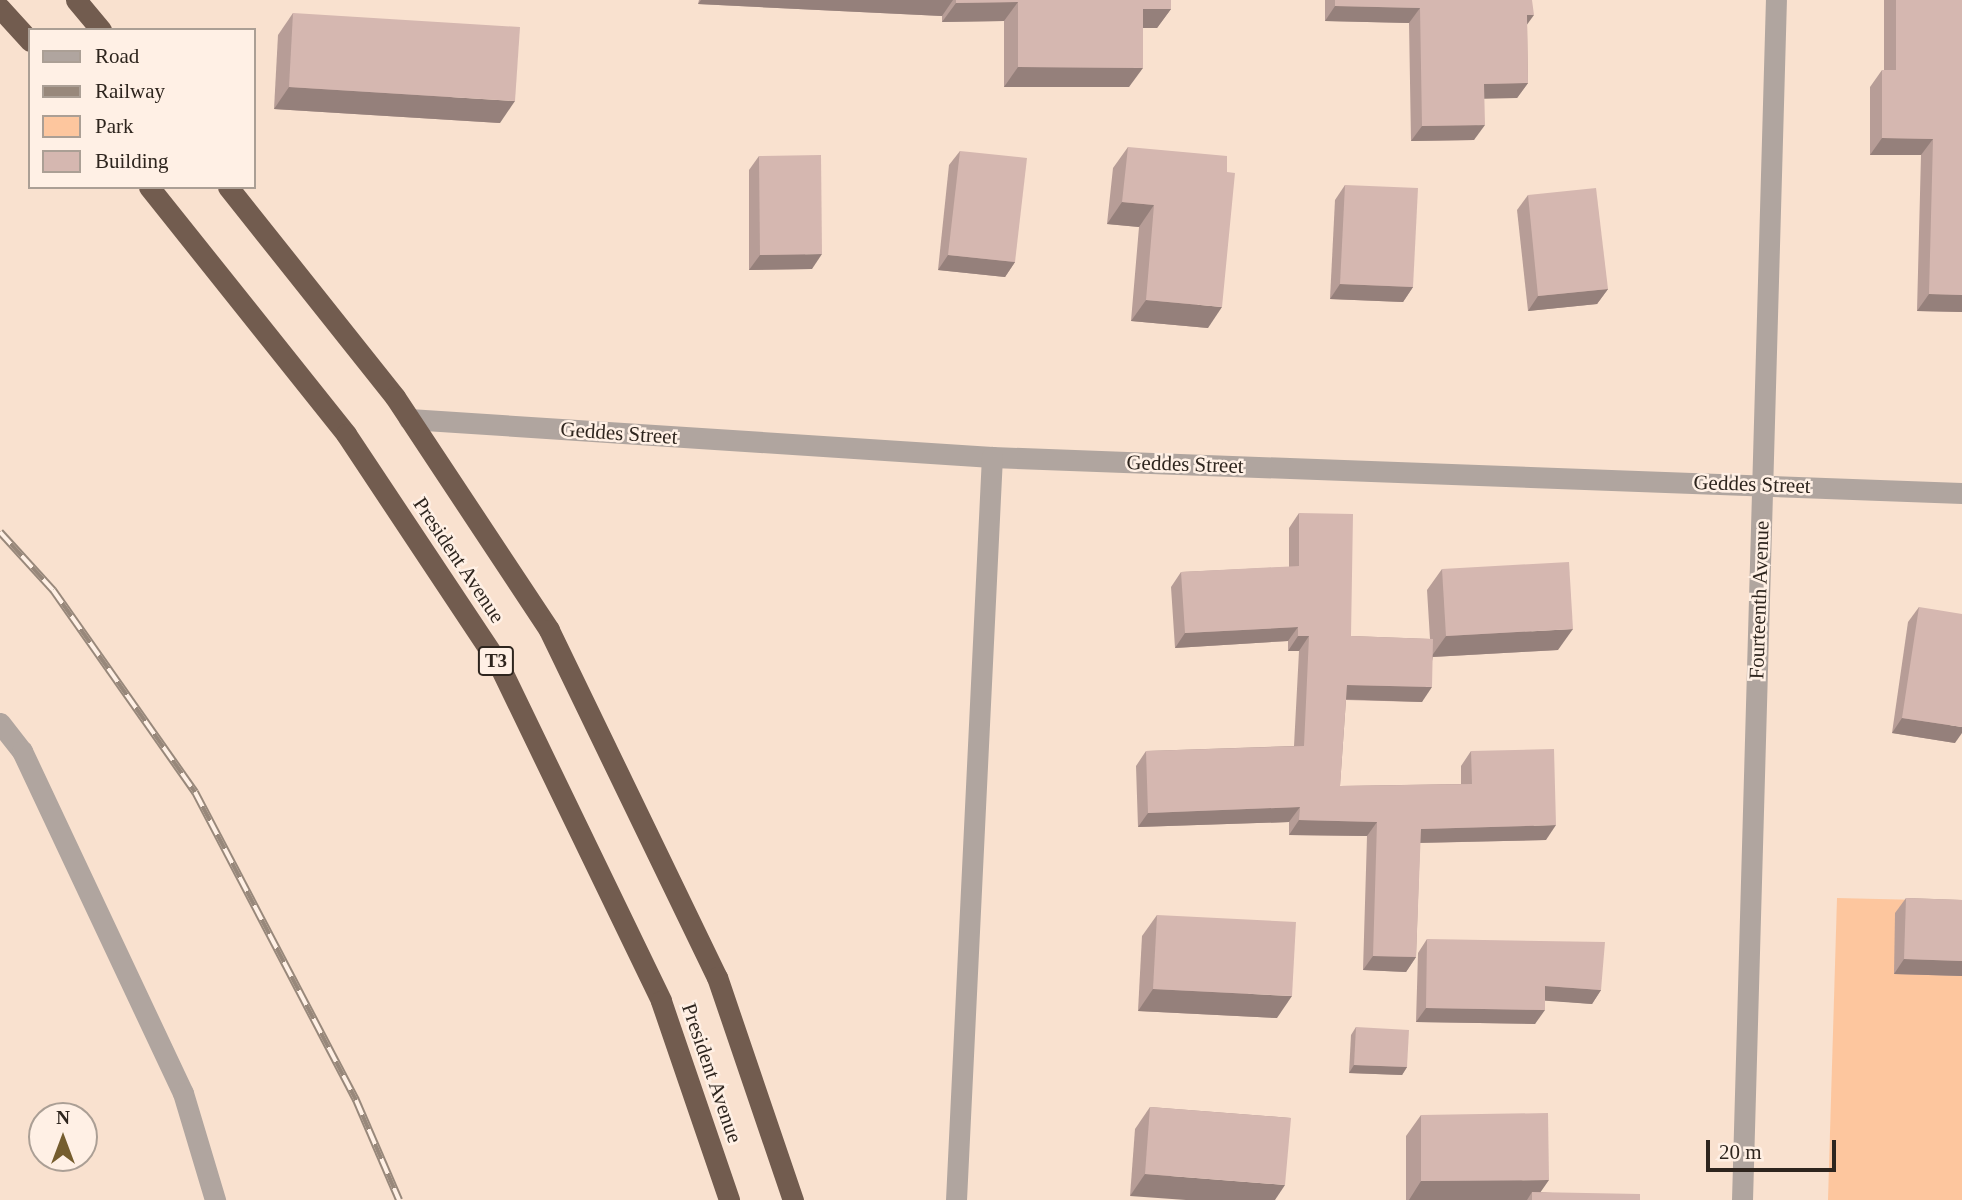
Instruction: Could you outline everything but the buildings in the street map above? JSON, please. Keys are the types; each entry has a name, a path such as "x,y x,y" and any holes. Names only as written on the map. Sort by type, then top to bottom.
{"highway":[{"path":"76,0 99,28"},
{"path":"0,8 28,39"},
{"name":"President Avenue","path":"151,189 346,435 497,662 662,1001 729,1200"},
{"name":"President Avenue","path":"230,189 410,419 549,630 717,977 793,1200"}],"street":[{"name":"Fourteenth Avenue","path":"1742,1200 1776,0"},
{"name":"Geddes Street","path":"410,419 992,457 1962,493"},
{"path":"956,1200 992,457"},
{"path":"0,723 22,751 183,1093 215,1200"}],"green space":[{"path":"1837,898 1962,901 1962,1200 1828,1200"}],"railway":[{"path":"0,532 53,590 195,792 356,1100 399,1200"}]}
